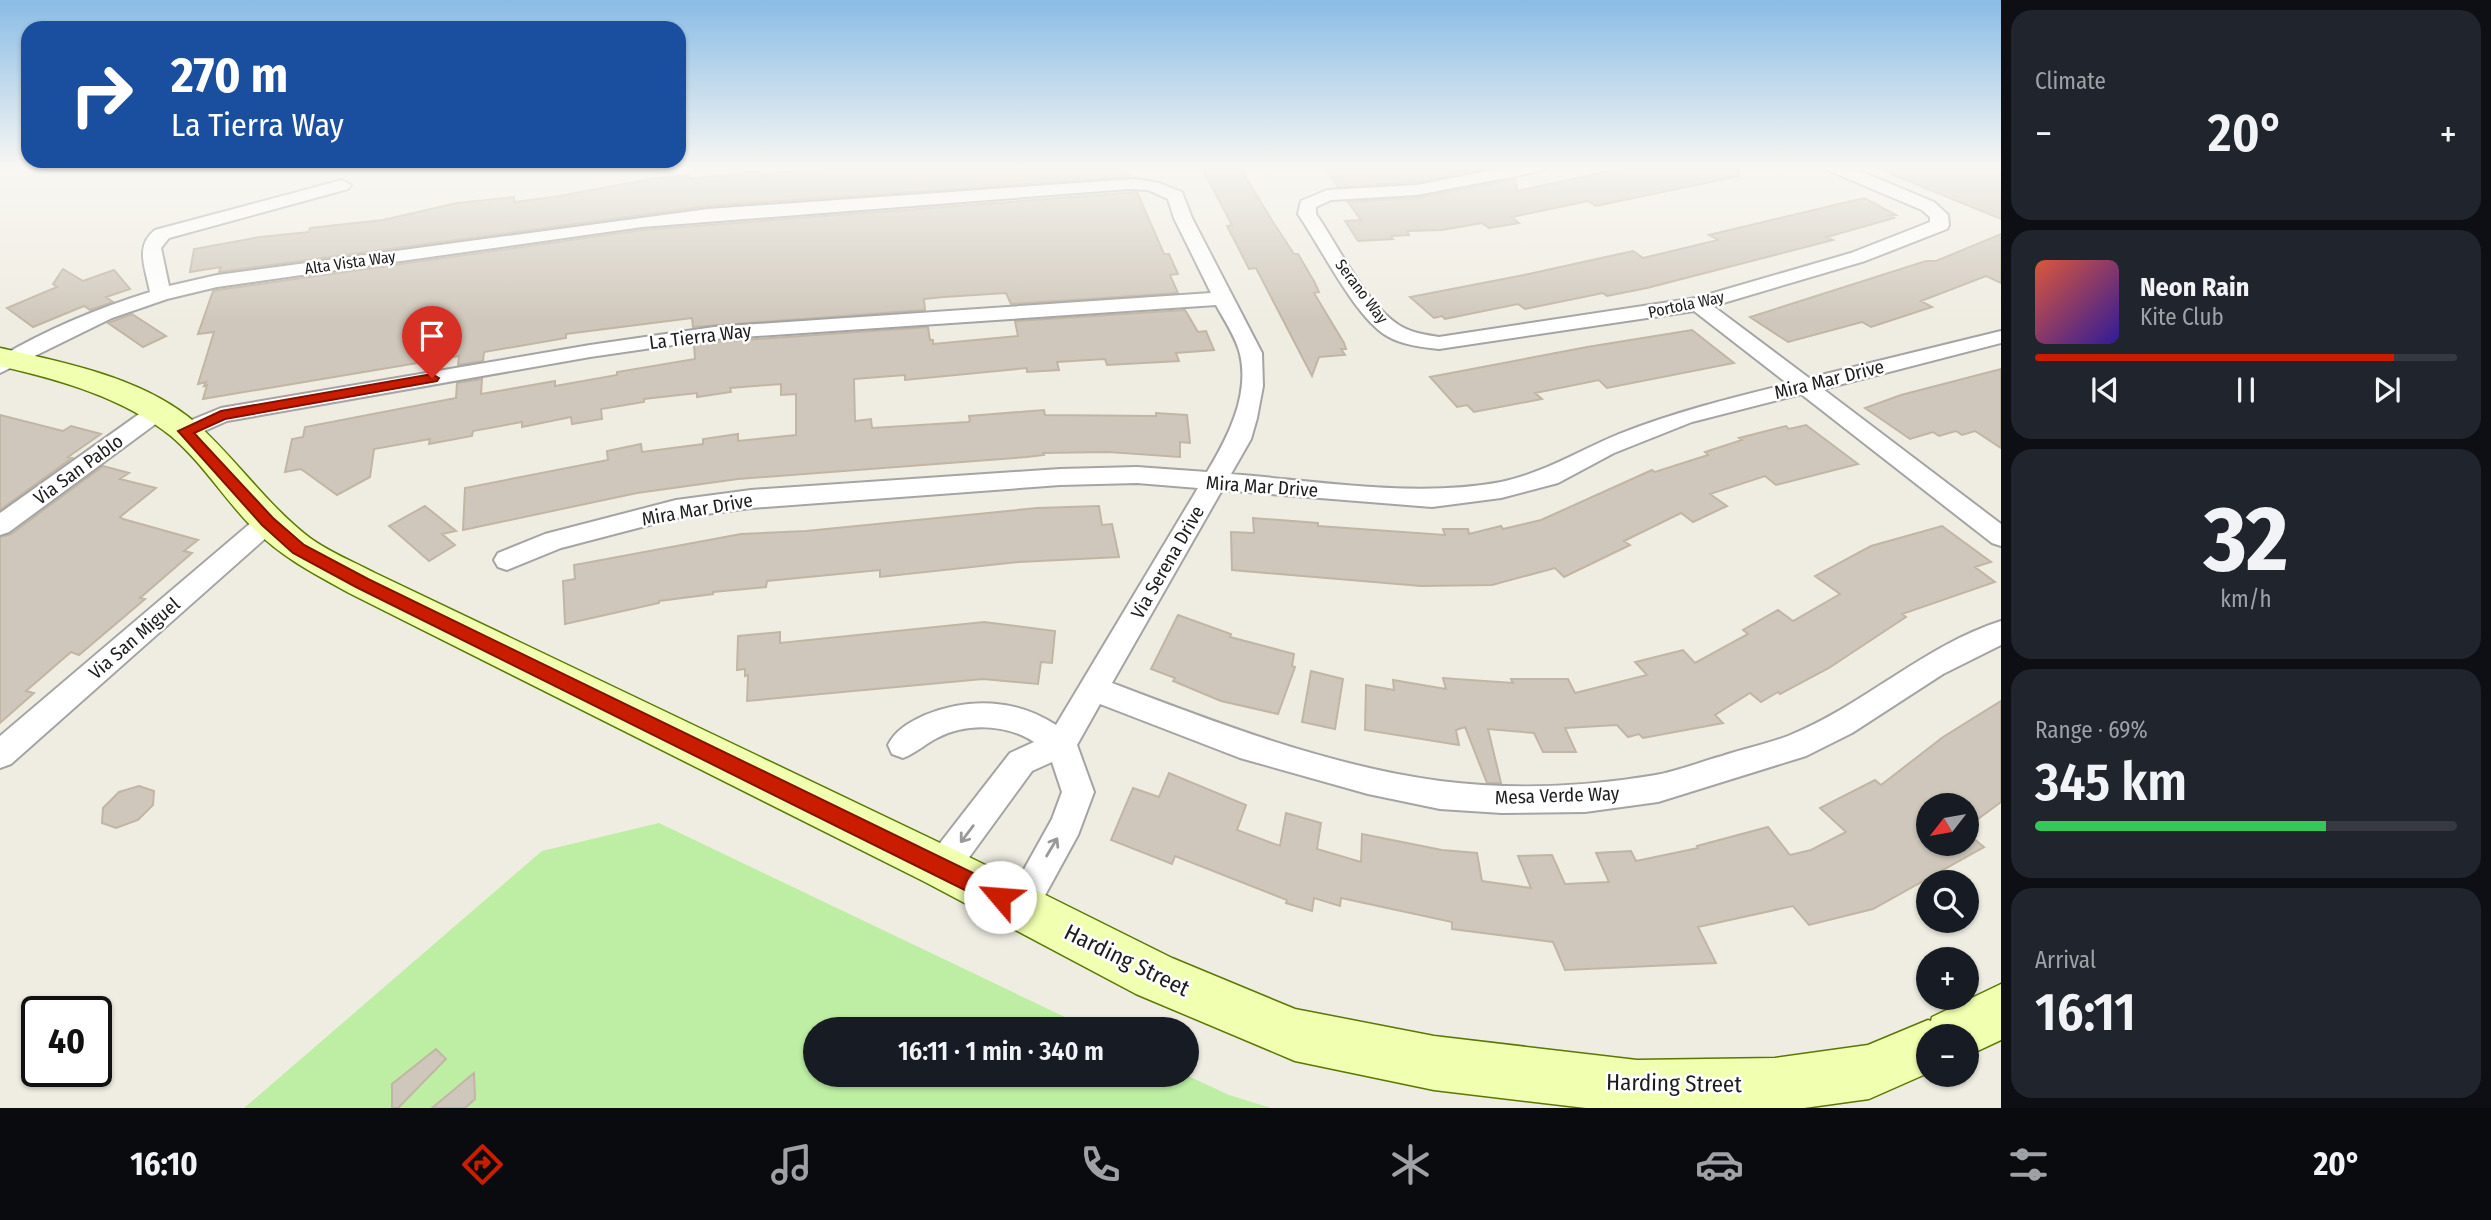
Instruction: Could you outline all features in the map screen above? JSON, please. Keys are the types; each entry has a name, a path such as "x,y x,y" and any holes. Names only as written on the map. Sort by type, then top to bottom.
{"street":[{"path":"161,294 150,248 154,240 162,234 222,218"},
{"name":"Alta Vista Way","path":"4,360 48,337 161,294 217,281 681,218"},
{"name":"Via Serena Drive","path":"1061,744 1239,439 1249,410 1254,376 1251,352 1182,218"},
{"name":"Serano Way","path":"1310,218 1376,315 1392,330 1414,339"},
{"name":"Portola Way","path":"1414,339 1438,344 1698,304 1858,257 1940,225 1939,218"},
{"name":"La Tierra Way","path":"185,431 221,415 667,340 778,327 1223,298"},
{"path":"1698,304 2001,537"},
{"name":"Mira Mar Drive","path":"507,560 554,541 676,509 751,499 1060,477 1138,475 1213,483 1432,498 1501,490 1549,477 1606,448 1684,417 2001,337"},
{"name":"Harding Street","path":"4,360 50,367 90,380 135,399 157,412 185,431 268,522 299,549 362,583 942,867 1154,976 1296,1035 1434,1063 1637,1087 1775,1085 1869,1072 1916,1051"},
{"name":"Via San Pablo","path":"0,526 157,412"},
{"name":"Via San Miguel","path":"0,755 268,522"},
{"name":"Mesa Verde Way","path":"1094,689 1240,745 1367,780 1440,795 1502,799 1585,797 1658,788 1795,747 1841,724 1933,666 2001,632"},
{"path":"903,745 919,730 953,718 986,716 1020,720 1061,744 1077,792 1066,825 1020,907"},
{"path":"942,867 1021,762 1061,744"},
{"path":"1978,1024 2001,1010"}],"green space":[{"path":"659,823 1065,1017 803,1017 803,1087 1199,1087 1199,1081 1229,1095 1271,1108 244,1108 542,851"}],"building":[{"path":"393,218 621,218 219,272 221,267 190,272 194,249 260,237 309,232 310,228"},
{"path":"802,218 1148,218 1164,254 1169,254 1178,274 1170,275 1178,293 1011,304 1006,293 944,297 924,299 925,310 693,327 692,318 566,334 566,338 484,352 483,361 458,365 459,356 203,399 206,382 198,384 214,332 198,334 213,291 642,230"},
{"path":"1228,218 1270,218 1294,254 1298,254 1315,283 1319,292 1314,293 1344,343 1346,349 1341,349 1345,355 1319,357 1312,376 1256,268 1249,269 1227,226 1232,225"},
{"path":"1359,218 1513,218 1519,223 1489,228 1482,223 1442,230 1407,231 1409,235 1391,236 1393,239 1358,241 1345,221 1361,220"},
{"path":"1781,218 1894,218 1827,237 1833,240 1607,296 1603,293 1525,309 1518,304 1445,319 1442,316 1434,318 1410,297 1633,251 1643,258 1718,240 1709,235"},
{"path":"2001,234 2001,283 1986,276 1921,301 1932,307 1871,327 1862,322 1788,342 1750,317 1926,261 1936,261"},
{"path":"63,269 83,281 114,270 130,289 106,297 113,302 90,310 84,306 33,327 7,308 57,287 53,284"},
{"path":"1185,310 1198,332 1206,331 1214,350 1176,353 1179,361 1107,365 1105,359 1057,362 1059,370 1027,372 1027,368 905,380 905,375 854,379 855,421 871,419 872,428 968,422 969,416 1044,410 1045,415 1187,415 1190,443 1180,442 1180,457 1108,452 1043,453 1044,455 1027,457 738,479 637,493 463,530 465,488 608,460 607,451 641,444 642,452 703,444 703,439 738,434 738,441 796,435 796,394 781,395 781,384 730,388 731,392 697,397 697,393 644,399 644,402 601,409 602,419 572,424 571,417 522,427 522,422 473,431 472,436 429,444 430,439 374,449 370,477 337,495 301,469 285,472 292,439 303,437 305,427 456,398 457,383 482,379 481,394 555,381 555,386 695,359 694,345 714,342 928,327 933,344 1018,336 1015,321"},
{"path":"132,314 166,336 143,347 108,323"},
{"path":"1692,330 1734,363 1607,388 1599,380 1535,393 1542,399 1474,412 1467,405 1457,407 1430,377 1587,347"},
{"path":"2001,369 2001,448 1975,431 1962,435 1956,431 1939,436 1933,432 1910,439 1865,408 1901,395"},
{"path":"0,415 63,431 71,426 101,434 0,510"},
{"path":"1806,425 1858,464 1776,485 1765,476 1710,494 1727,506 1693,522 1681,513 1624,541 1630,545 1564,577 1555,568 1492,585 1421,586 1232,570 1231,532 1254,533 1253,518 1318,523 1318,526 1445,535 1443,529 1468,529 1469,534 1501,526 1503,529 1541,520 1652,470 1655,472 1708,455 1705,452 1742,440 1739,438 1786,426 1789,429"},
{"path":"103,466 129,473 120,479 156,488 120,517 198,540 184,551 192,553 140,598 145,599 79,655 71,652 26,691 34,693 0,723 0,537 11,534"},
{"path":"425,506 456,531 442,534 455,545 429,561 389,526"},
{"path":"1099,506 1102,525 1112,524 1119,557 1019,562 880,577 880,570 767,581 766,587 659,601 565,624 563,581 575,579 574,565 741,534 806,531 1037,508"},
{"path":"1942,526 1991,562 1975,567 1995,582 1902,614 1906,617 1829,668 1780,694 1778,692 1761,702 1750,693 1715,715 1723,723 1643,738 1639,734 1628,737 1617,725 1565,728 1576,752 1543,752 1534,733 1488,729 1501,783 1487,783 1465,727 1456,730 1459,745 1365,730 1366,685 1394,690 1393,680 1446,689 1443,678 1513,683 1511,679 1568,679 1575,693 1647,675 1635,662 1683,650 1695,663 1748,634 1743,630 1778,610 1793,621 1840,594 1815,576 1871,546"},
{"path":"1178,615 1231,634 1230,637 1294,654 1292,666 1295,667 1278,714 1221,701 1151,669"},
{"path":"984,622 1055,631 1052,663 1041,662 1038,684 983,679 747,701 748,675 745,676 745,669 737,670 738,636 780,632 780,643"},
{"path":"1311,671 1343,679 1335,729 1302,722"},
{"path":"2001,701 2001,802 1979,818 1979,793 1916,793 1916,856 1968,856 1943,870 1916,870 1916,885 1873,909 1809,925 1793,906 1698,927 1716,963 1565,970 1553,942 1452,929 1452,922 1341,898 1340,906 1314,898 1312,911 1286,903 1287,900 1175,856 1172,864 1111,840 1133,788 1159,797 1169,773 1246,805 1237,830 1280,846 1286,813 1321,823 1317,849 1361,862 1362,834 1442,850 1477,853 1482,881 1531,888 1518,856 1552,855 1565,884 1609,882 1596,853 1631,851 1636,861 1698,848 1697,846 1768,827 1790,855 1811,850 1846,832 1820,808 1875,780 1881,785 1943,737"},
{"path":"139,786 154,791 153,805 138,820 116,828 102,823 103,808 119,792"},
{"path":"436,1049 446,1059 398,1108 392,1108 392,1084"},
{"path":"474,1073 475,1099 465,1108 432,1108"}],"route":[{"path":"432,378 221,415 185,431 268,522 299,549 362,583 1000,897"}]}
